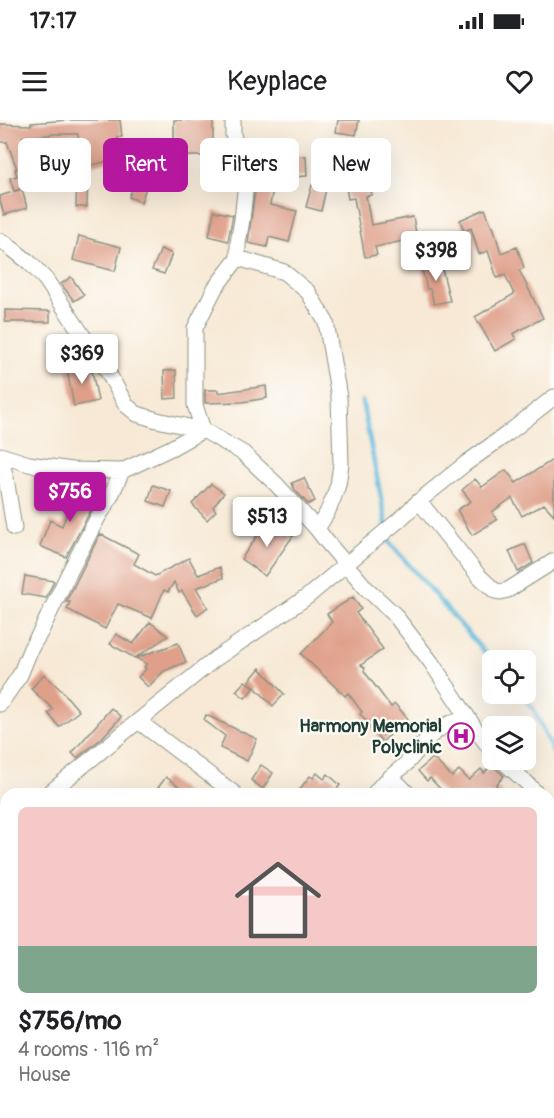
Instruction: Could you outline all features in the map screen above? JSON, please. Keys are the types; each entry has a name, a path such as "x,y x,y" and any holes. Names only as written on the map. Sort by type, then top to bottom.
{"street":[{"path":"203,430 195,405 195,328 215,288 238,258 246,182 244,168 233,135 233,120"},
{"path":"0,241 30,263 46,280 103,363 126,405 137,414 203,430 243,453 277,485 317,529 346,566 393,614 431,662 482,737"},
{"path":"238,258 285,272 308,292 326,322 339,397 341,464 333,499 317,529"},
{"path":"55,788 215,659 308,597 419,501 554,397"},
{"path":"0,456 29,464 72,470 122,471 203,430"},
{"path":"0,456 14,528"},
{"path":"0,704 20,675 31,648 122,471"},
{"path":"419,501 478,575 495,591 508,590 554,561"},
{"path":"379,788 406,764 429,737 442,727 467,716"},
{"path":"138,721 227,788"},
{"path":"512,770 532,788"},
{"path":"388,779 403,788"}],"building":[{"path":"69,120 120,120 122,137 103,138 103,162 91,165 91,138 78,138 78,134 50,134 18,138 18,190 14,191 10,178 17,176 15,169 17,169 7,142 0,142 0,124 31,125 31,123"},
{"path":"174,120 213,120 213,138 200,138 200,156 188,156 188,138 174,138"},
{"path":"338,120 359,120 356,135 336,132"},
{"path":"299,156 306,156 307,176 299,176"},
{"path":"311,189 311,192 325,192 321,211 306,207"},
{"path":"18,190 23,192 27,208 4,215 0,196"},
{"path":"76,192 87,192 87,207 76,207"},
{"path":"131,192 144,192 141,202 129,197"},
{"path":"255,192 272,192 270,205 297,211 289,242 269,237 267,247 248,243"},
{"path":"347,192 371,192 372,195 366,196 371,225 413,217 417,238 375,247 377,255 365,257 354,198 348,199"},
{"path":"485,209 501,253 517,247 524,268 519,270 543,318 513,334 516,339 495,351 475,317 514,294 505,275 497,278 488,251 479,254 471,228 464,231 460,220"},
{"path":"214,211 233,215 228,241 209,236"},
{"path":"79,236 121,247 115,271 73,260"},
{"path":"161,249 172,254 164,274 152,270"},
{"path":"440,261 450,301 434,304 421,266"},
{"path":"71,277 84,295 74,301 61,284"},
{"path":"5,310 50,311 50,322 5,322"},
{"path":"91,365 98,401 74,406 67,370"},
{"path":"176,370 177,398 165,399 164,371"},
{"path":"266,386 267,398 242,402 205,403 205,390 218,390 218,393"},
{"path":"554,459 554,515 544,504 522,516 512,498 492,512 497,520 472,535 457,510 471,501 462,490 475,479 482,487 506,470 516,483"},
{"path":"304,478 315,501 308,504 295,490 292,483"},
{"path":"211,484 224,493 213,507 216,511 207,520 192,504"},
{"path":"78,485 98,493 66,557 40,546 50,520 62,526"},
{"path":"153,485 171,491 165,507 148,501"},
{"path":"269,519 293,536 265,576 241,559"},
{"path":"100,534 139,554 134,564 155,576 189,558 198,575 220,567 223,578 196,588 208,607 197,615 182,591 179,593 174,582 168,592 164,590 152,618 118,604 105,629 67,609 70,602 66,602"},
{"path":"525,544 533,563 518,572 509,551"},
{"path":"25,576 54,581 46,598 22,594"},
{"path":"353,597 361,609 356,613 383,649 361,665 391,707 395,704 408,719 382,742 369,726 371,725 360,714 362,712 348,693 345,696 301,654 332,622 327,614"},
{"path":"150,622 168,636 135,658 110,644 116,634 133,644"},
{"path":"178,643 186,662 164,671 148,687 138,677 146,669 144,667 147,664 136,658"},
{"path":"260,668 284,694 273,706 249,681"},
{"path":"44,674 79,711 59,727 48,713 53,709 31,689"},
{"path":"245,681 254,688 245,698 236,691"},
{"path":"111,708 121,717 102,738 77,758 72,753"},
{"path":"206,715 257,739 247,761 220,748 225,736 204,720"},
{"path":"433,758 452,777 459,770 469,780 481,769 484,773 487,770 497,770 504,776 496,785 499,788 439,788 430,778 427,781 418,771"},
{"path":"261,765 273,773 264,788 251,780"},
{"path":"317,773 324,779 328,774 340,785 338,788 301,788 310,776 313,778"},
{"path":"166,777 181,788 158,788"}],"waterway":[{"path":"362,401 390,543 482,650"},
{"path":"530,704 554,754"}],"place":[{"name":"Harmony Memorial Polyclinic","path":"461,736"}]}
